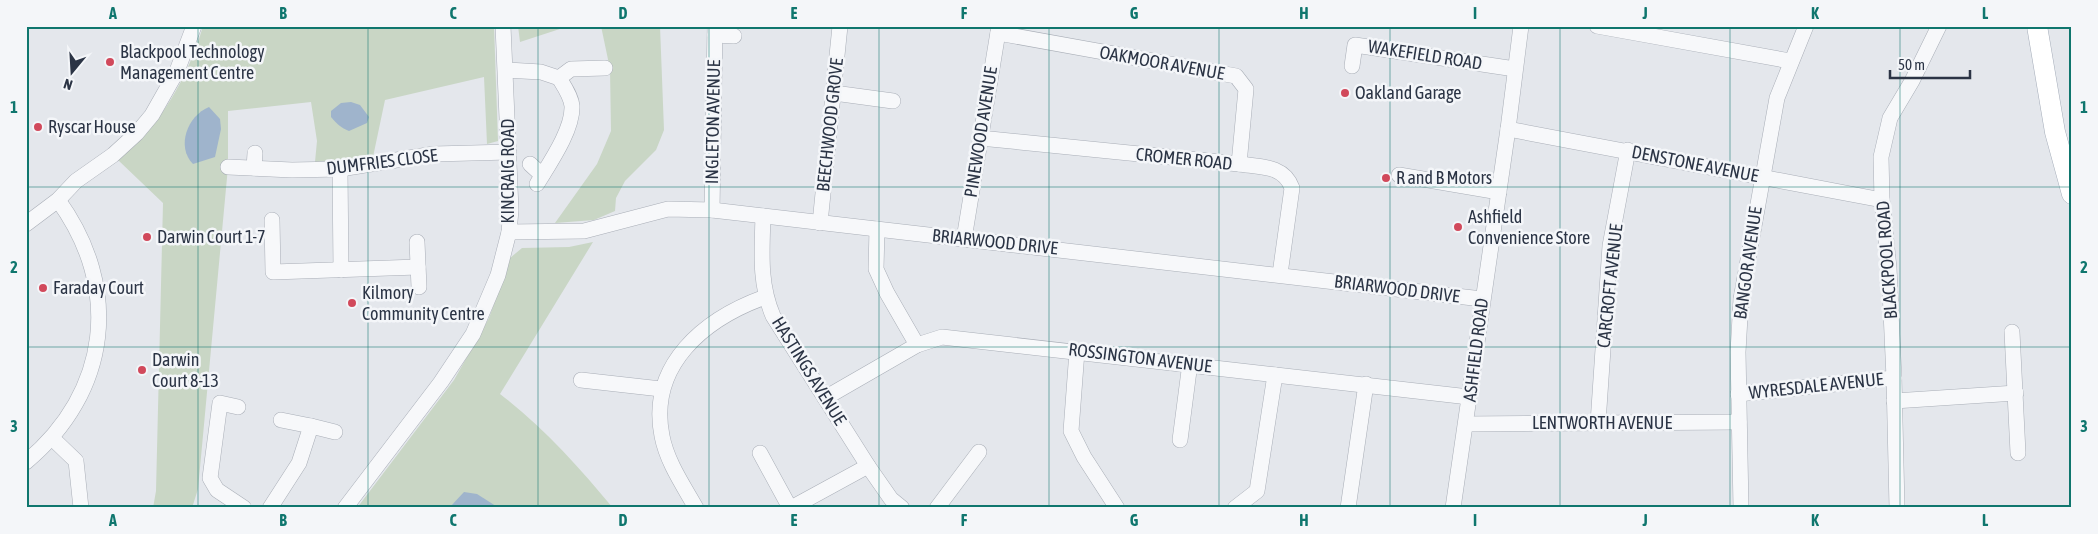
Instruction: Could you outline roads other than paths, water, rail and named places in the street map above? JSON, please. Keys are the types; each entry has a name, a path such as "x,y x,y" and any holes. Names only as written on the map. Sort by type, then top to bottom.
{"main road":[{"path":"2037,26 2055,132 2072,194"}],"street":[{"path":"26,224 58,200 76,181 126,144 148,120 177,71 194,26"},
{"name":"KINCRAIG ROAD","path":"346,508 441,382 473,334 498,275 509,232 511,210 504,26"},
{"name":"BEECHWOOD GROVE","path":"820,223 840,26"},
{"name":"ASHFIELD ROAD","path":"1453,508 1508,129 1521,26"},
{"path":"1597,26 1790,61"},
{"name":"BANGOR AVENUE","path":"1741,508 1738,394 1740,299 1777,98 1790,61 1806,26"},
{"name":"BLACKPOOL ROAD","path":"1897,508 1889,268 1882,200 1881,157 1890,118 1912,81 1939,26"},
{"name":"PINEWOOD AVENUE","path":"964,239 998,30"},
{"name":"OAKMOOR AVENUE","path":"998,30 1236,76 1246,89 1239,164"},
{"name":"INGLETON AVENUE","path":"712,210 715,31 734,36"},
{"name":"WAKEFIELD ROAD","path":"1352,66 1355,45 1515,69"},
{"path":"559,78 571,69 605,68"},
{"path":"506,70 540,72 559,78 569,94 572,107 560,145 540,179 530,164"},
{"path":"834,92 893,100"},
{"name":"DENSTONE AVENUE","path":"1508,129 1628,150 1882,200"},
{"name":"CROMER ROAD","path":"980,138 1239,164 1279,171 1288,178 1292,188 1280,274"},
{"name":"CARCROFT AVENUE","path":"1598,423 1610,246 1628,150"},
{"name":"DUMFRIES CLOSE","path":"228,167 340,169 434,154 509,152"},
{"path":"254,168 255,153"},
{"path":"340,169 341,270"},
{"path":"1399,175 1499,192"},
{"path":"26,462 52,438 66,420 92,370 99,328 97,281 73,220 58,200"},
{"name":"BRIARWOOD DRIVE","path":"509,232 584,231 668,209 712,210 1280,274 1482,299"},
{"name":"HASTINGS AVENUE","path":"763,216 762,275 765,297 773,316 868,466 891,499 902,508"},
{"path":"272,220 274,272 418,266"},
{"path":"876,229 876,269 887,293 918,345"},
{"path":"417,242 419,287"},
{"path":"696,508 672,466 662,437 660,419 661,389 671,366 693,340 720,319 765,297"},
{"path":"2011,332 2016,392 2018,453"},
{"name":"ROSSINGTON AVENUE","path":"825,398 918,345 942,337 1190,363 1275,375 1470,397"},
{"path":"1077,351 1071,431 1084,457 1118,508"},
{"path":"1177,432 1190,363"},
{"path":"1235,508 1251,498 1257,491 1275,375"},
{"name":"WYRESDALE AVENUE","path":"1738,394 1894,378"},
{"path":"581,380 661,389"},
{"path":"1348,508 1366,384"},
{"path":"1894,401 2016,392"},
{"path":"238,407 220,403 210,478 217,490 244,508"},
{"path":"282,420 335,432"},
{"name":"LENTWORTH AVENUE","path":"1466,424 1739,422"},
{"path":"270,508 299,464 310,426"},
{"path":"52,438 76,461 81,508"},
{"path":"937,508 979,452"},
{"path":"760,453 791,508 868,466"}],"water":[{"path":"351,102 360,105 369,117 367,123 349,131 341,127 331,117 331,111 341,103"},
{"path":"209,107 220,119 221,129 215,157 193,164 185,149 186,132 195,117"},
{"path":"464,492 477,494 499,508 449,508"}],"place":[{"name":"Blackpool Technology Management Centre","path":"110,62"},
{"name":"Oakland Garage","path":"1345,93"},
{"name":"Ryscar House","path":"38,127"},
{"name":"R and B Motors","path":"1386,178"},
{"name":"Ashfield Convenience Store","path":"1458,227"},
{"name":"Darwin Court 1-7","path":"147,237"},
{"name":"Faraday Court","path":"43,288"},
{"name":"Kilmory Community Centre","path":"352,303"},
{"name":"Darwin Court 8-13","path":"142,370"}]}
